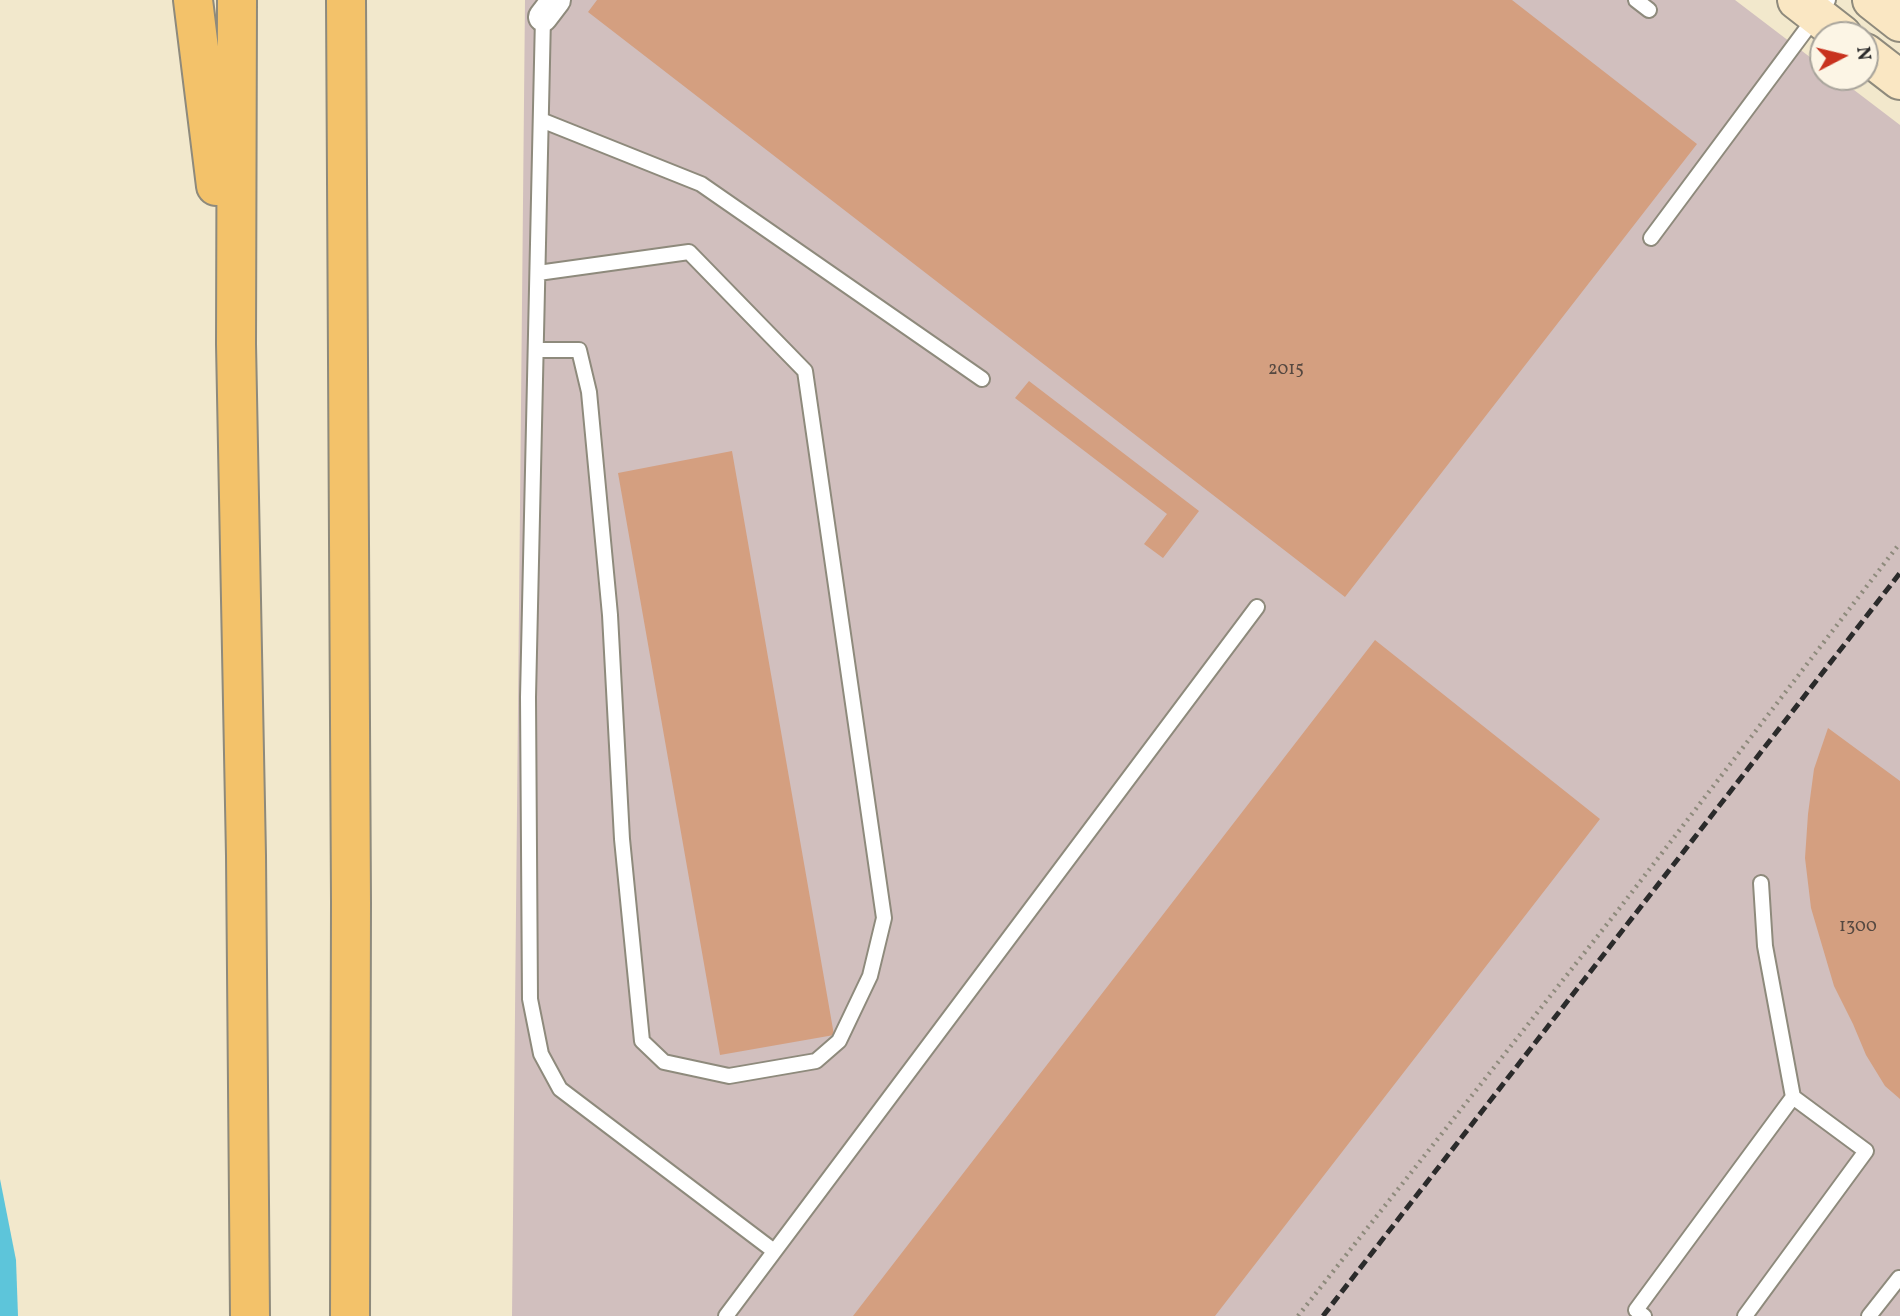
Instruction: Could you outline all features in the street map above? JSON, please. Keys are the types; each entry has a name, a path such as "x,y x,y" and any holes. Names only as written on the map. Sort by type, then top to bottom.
{"highway":[{"path":"193,0 236,344"},
{"path":"237,0 236,344 246,842 250,1316"},
{"path":"346,0 351,902 350,1316"}],"main road":[{"path":"1872,0 1900,22"},
{"path":"1879,64 1900,80"}],"lane":[{"path":"1636,0 1649,10"},
{"path":"550,8 541,120 528,697 530,999 541,1054 560,1089 774,1251"},
{"path":"1651,238 1821,13"},
{"path":"541,120 701,184 982,379"},
{"path":"536,350 579,350 589,392 610,615 622,839 642,1041 664,1062 729,1076 816,1061 839,1041 870,976 884,918 805,371 689,251 538,272"},
{"path":"726,1316 1257,607"},
{"path":"1745,1316 1866,1151 1793,1097 1765,946 1761,883"},
{"path":"1644,1316 1636,1310 1793,1097"},
{"path":"1869,1316 1899,1278"}],"path":[{"path":"1298,1316 1611,920 1900,543"}],"shaded area":[{"path":"525,0 1735,0 1809,56 1809,91 1855,91 1900,125 1900,1316 512,1316"}],"water":[{"path":"0,1179 16,1260 18,1316 0,1316"}],"building":[{"path":"597,0 1512,0 1697,144 1345,597 588,12"},
{"path":"1029,381 1199,511 1163,558 1144,544 1167,514 1015,398"},
{"path":"732,451 834,1035 720,1055 618,473"},
{"path":"1375,640 1600,819 1215,1316 853,1316"},
{"path":"1828,728 1900,781 1900,1099 1885,1086 1866,1055 1834,986 1811,908 1805,858 1808,814 1814,769"}],"railway":[{"path":"1323,1316 1900,573"}]}
